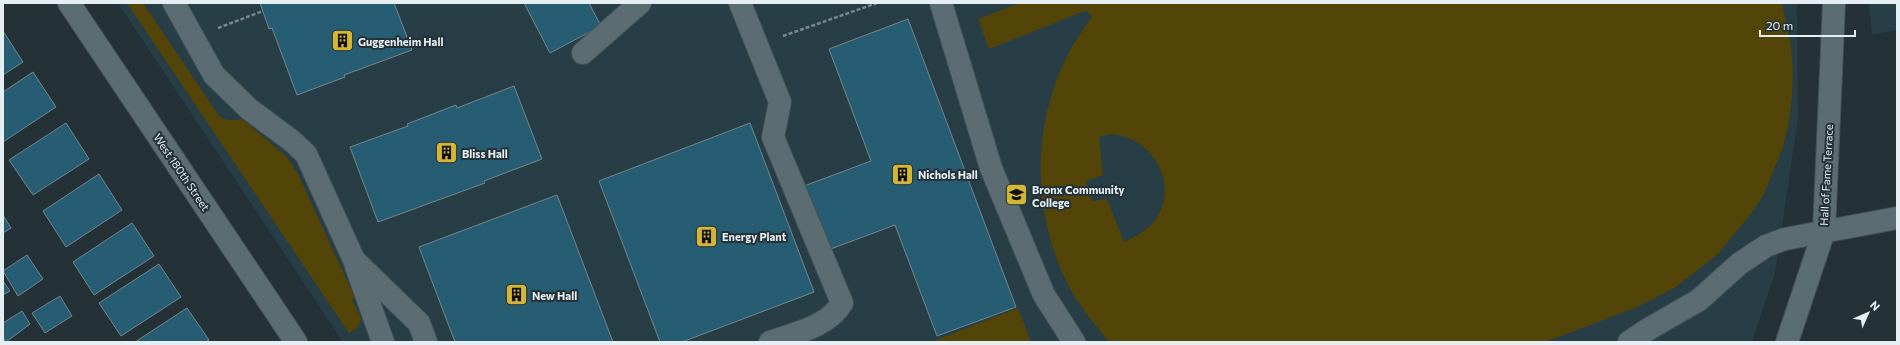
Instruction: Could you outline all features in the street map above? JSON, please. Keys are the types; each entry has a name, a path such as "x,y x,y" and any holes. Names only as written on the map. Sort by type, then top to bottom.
{"street":[{"name":"West 180th Street","path":"69,3 296,342"},
{"path":"174,3 192,38 214,74 249,109 306,154 354,260 383,342"},
{"path":"583,54 640,3"},
{"path":"740,3 780,102 773,137 842,303 837,313 824,322 770,342"},
{"path":"941,3 991,168 1044,295 1074,342"},
{"name":"Hall of Fame Terrace","path":"1787,342 1824,231 1834,3"},
{"path":"1629,342 1699,300 1739,264 1766,246 1785,239 1897,218"},
{"path":"354,260 419,323 426,342"}],"path":[{"path":"779,38 877,3"},
{"path":"192,38 263,11"}],"shaded area":[{"name":"Bronx Community College","path":"118,3 1797,3 1798,118 1775,273 1752,342 343,342"},
{"path":"127,3 143,3 219,116 230,120 242,119 287,157 298,174 355,298 352,300 361,318 358,327 349,333"},
{"path":"1020,3 1782,3 1791,46 1793,71 1792,97 1789,122 1783,147 1764,194 1750,215 1718,254 1676,287 1635,308 1545,342 1109,342 1076,299 1062,271 1051,242 1044,212 1041,181 1041,150 1045,119 1053,89 1068,54 1092,17 1087,10 989,49 978,19","holes":["1110,134 1126,137 1140,144 1151,155 1160,168 1164,182 1164,197 1160,212 1150,226 1124,242 1107,199 1092,201 1086,181 1103,175 1099,137"]},
{"path":"1869,3 1897,3 1897,30 1872,35"},
{"path":"1018,308 1031,342 931,342"}],"building":[{"name":"Guggenheim Hall","path":"260,3 394,3 412,50 344,75 345,77 297,95 272,28 269,29"},
{"path":"524,3 589,3 601,26 550,53"},
{"name":"Nichols Hall","path":"908,19 1016,307 937,336 895,225 828,250 804,186 871,161 829,49"},
{"path":"3,31 23,62 3,75"},
{"path":"33,72 56,107 3,142 3,92"},
{"name":"Bliss Hall","path":"514,86 542,159 484,181 485,183 378,222 350,147 408,126 407,124 456,105 457,108"},
{"path":"66,123 89,159 33,195 9,160"},
{"name":"Energy Plant","path":"750,123 814,292 682,342 660,342 599,181"},
{"path":"99,174 122,210 66,247 43,211"},
{"name":"New Hall","path":"557,195 613,342 455,342 419,247"},
{"path":"3,215 11,228 3,233"},
{"path":"132,223 154,256 94,295 73,262"},
{"path":"27,255 43,279 18,296 3,271"},
{"path":"159,264 181,297 121,336 99,303"},
{"path":"3,281 10,291 3,295"},
{"path":"60,296 72,316 45,333 32,313"},
{"path":"187,308 209,340 205,342 135,342"},
{"path":"22,311 30,324 6,342 3,337 3,323"}],"place":[{"name":"Guggenheim Hall","path":"343,41"},
{"name":"Bliss Hall","path":"446,153"},
{"name":"Nichols Hall","path":"902,174"},
{"name":"Bronx Community College","path":"1016,195"},
{"name":"Energy Plant","path":"707,236"},
{"name":"New Hall","path":"516,295"}]}
